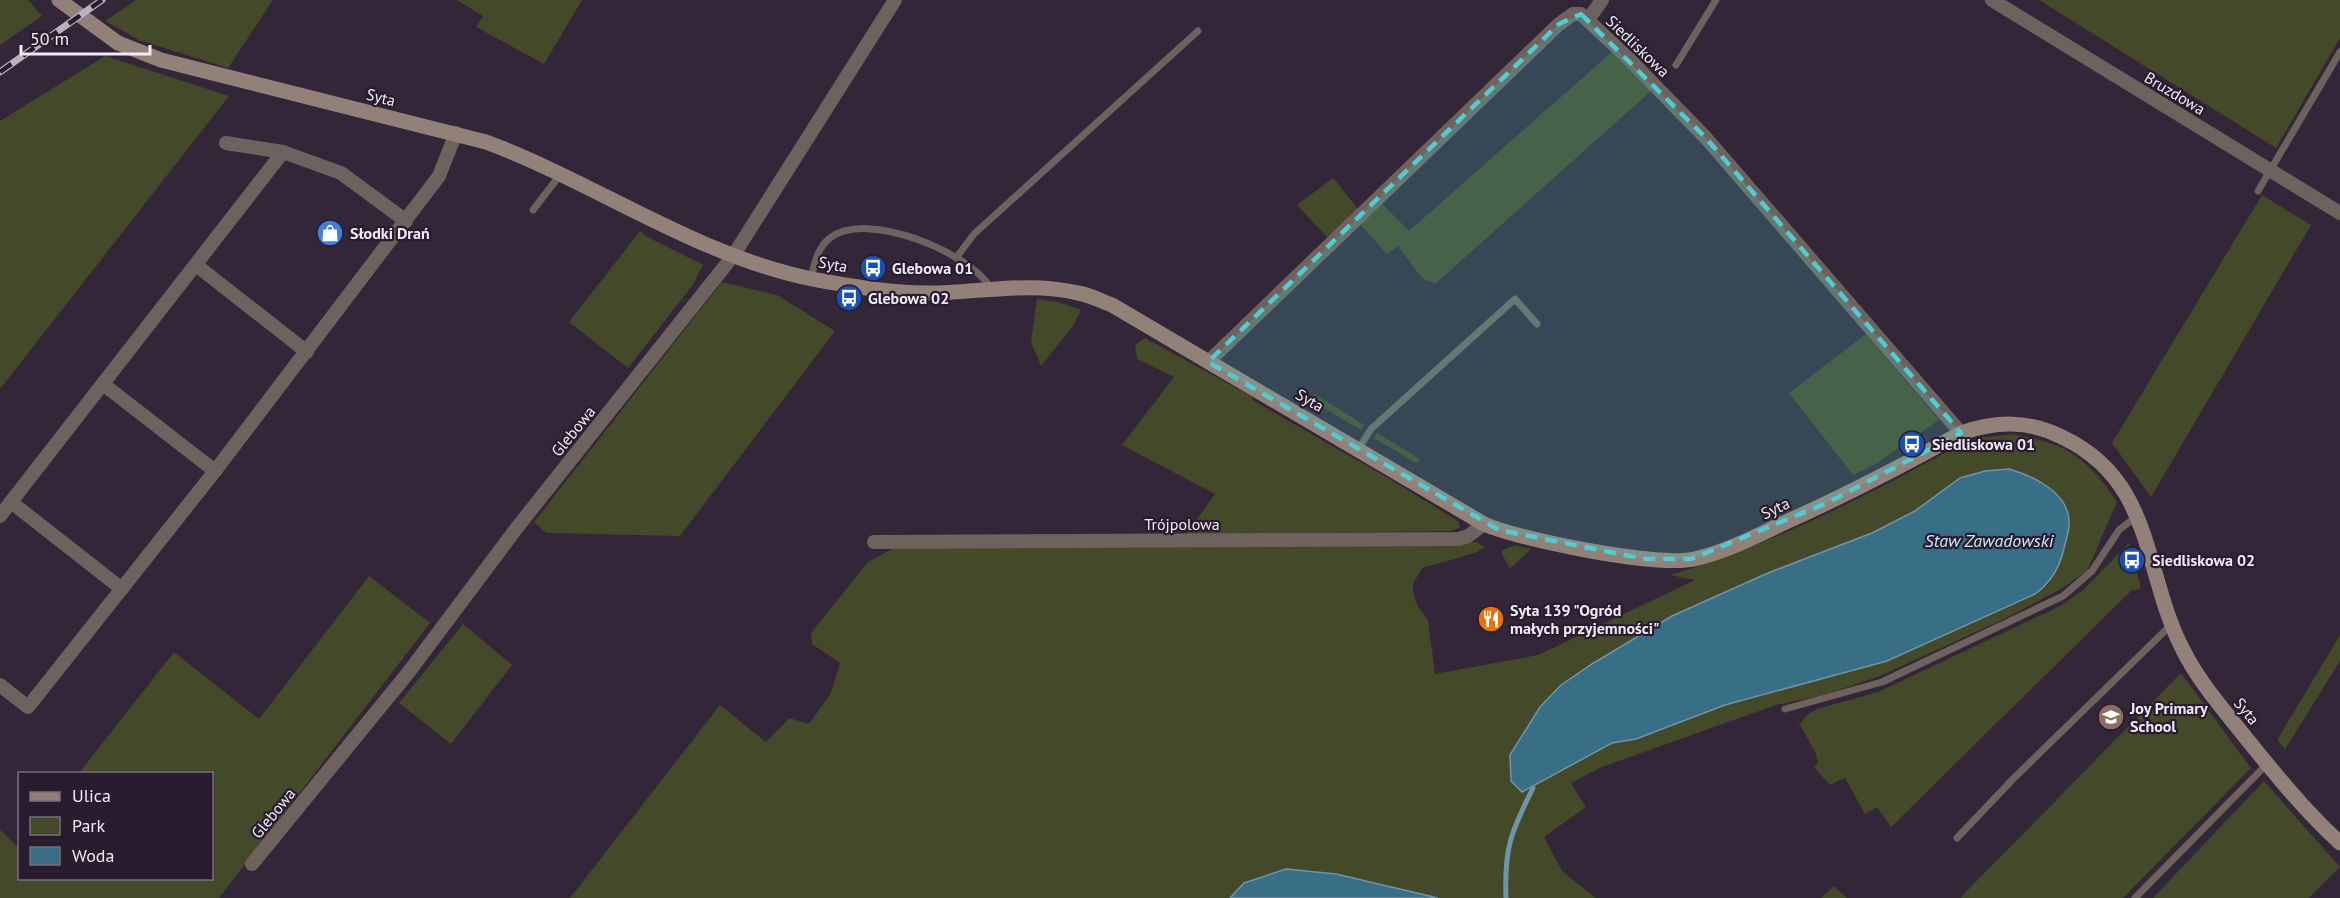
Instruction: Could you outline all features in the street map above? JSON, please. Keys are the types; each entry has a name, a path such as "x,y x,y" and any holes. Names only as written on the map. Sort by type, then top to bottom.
{"street":[{"name":"Syta","path":"59,0 118,43 161,60 456,134 507,150 733,256 811,278 904,292 1043,289 1078,292 1112,305 1359,448 1484,524 1512,534 1645,559 1691,560 1743,542 1827,503 1961,433 1993,424 2023,424 2051,431 2097,457 2117,479 2137,516 2171,625 2196,673 2267,764 2309,813 2340,843"},
{"name":"Glebowa","path":"252,864 408,673 519,525 733,256 895,0"},
{"path":"1588,20 1602,0"},
{"name":"Bruzdowa","path":"1992,0 2340,213"},
{"name":"Siedliskowa","path":"1208,362 1559,24 1573,14 1581,14 1706,138 1961,433"},
{"path":"0,685 28,707 216,471 406,221 439,176 456,134"},
{"path":"226,143 284,152 341,173 406,221"},
{"path":"0,516 284,152"},
{"path":"196,265 307,352"},
{"path":"103,384 216,471"},
{"path":"11,502 122,589"},
{"name":"Trójpolowa","path":"874,542 1459,539 1468,536 1484,524"}],"lane":[{"path":"1676,65 1716,0"},
{"path":"956,258 974,234 1198,31"},
{"path":"2258,191 2340,52"},
{"path":"533,210 560,175"},
{"path":"811,278 819,248 839,232 853,229 883,229 956,258 981,273 993,290"},
{"path":"1359,448 1371,429 1515,299 1537,324"},
{"path":"1785,709 1882,682 2063,596 2092,571 2119,530 2137,516"},
{"path":"1957,838 2022,770 2171,625"},
{"path":"2135,898 2267,764"}],"highlighted area":[{"path":"1581,14 1706,138 1961,433 1827,503 1691,559 1645,559 1499,530 1208,362 1559,24"}],"green space":[{"path":"0,0 28,0 42,16 0,45"},
{"path":"136,0 273,0 228,68 139,40 105,21"},
{"path":"457,0 582,0 544,64 476,27 483,16"},
{"path":"2039,0 2340,0 2340,38 2276,148"},
{"path":"1612,52 1651,91 1435,284 1422,278 1398,246 1387,254 1360,224 1381,203 1409,231"},
{"path":"105,56 229,96 0,389 0,121"},
{"path":"1333,178 1358,209 1328,238 1297,205"},
{"path":"2262,195 2311,225 2151,497 2112,443"},
{"path":"640,231 647,237 703,265 692,286 628,368 569,322"},
{"path":"722,282 777,295 835,331 680,536 546,533 534,522"},
{"path":"1037,299 1058,302 1081,310 1073,326 1041,366 1031,342"},
{"path":"1866,334 1939,420 1877,463 1853,475 1789,393"},
{"path":"1145,338 1253,397 1252,400 1388,478 1458,521 1460,528 1450,531 1186,534 1215,494 1122,445 1174,377 1137,359 1135,345"},
{"path":"1315,394 1364,425 1361,430 1309,399"},
{"path":"1377,433 1420,459 1416,463 1374,438"},
{"path":"2011,434 2030,437 2060,447 2085,463 2106,486 2117,502 2087,571 2061,589 2004,619 1880,676 1824,695 1776,705 1602,767 1571,783 1586,807 1544,837 1562,871 1596,898 1438,898 1336,874 1230,898 570,898 720,705 766,742 789,718 809,724 831,693 840,663 812,644 811,633 868,562 894,548 1476,542 1485,547 1475,553 1422,568 1413,584 1417,605 1428,620 1435,674 1538,655 1695,580 1670,575 1709,563 1784,533 1857,499 1965,442","holes":["2009,469 2036,479 2053,576 2049,584 2035,594 1887,661 1725,705 1636,739 1613,743 1522,792 1510,755 1540,707 1561,685 1672,616 1768,573 1872,533 1915,511 1960,479 1985,471"]},
{"path":"2129,543 2132,552 2128,553 2132,569 2136,569 2141,588 2134,591 2133,589 1891,827 1877,807 1865,814 1845,778 1830,785 1814,767 1818,763 1816,754 1801,726 1798,727 1808,714 1817,709 1878,692 2060,606 2082,591"},
{"path":"1515,545 1531,549 1510,569 1502,550"},
{"path":"369,576 430,623 219,898 0,898 0,830 18,847 18,880 213,880 213,772 80,772 174,652 259,719"},
{"path":"463,624 512,665 451,744 399,703"},
{"path":"2340,635 2340,661 2285,749 2277,740"},
{"path":"2181,673 2251,768 2123,898 1960,898"},
{"path":"2264,781 2340,867 2309,898 2153,898"},
{"path":"1834,886 1847,898 1821,898"}],"water":[{"name":"Staw Zawadowski","path":"2009,469 2048,487 2063,502 2067,511 2069,527 2061,559 2051,578 2035,594 1887,661 1725,705 1636,739 1612,743 1522,792 1511,781 1510,755 1540,707 1561,685 1592,664 1672,616 1768,573 1872,533 1915,511 1960,478 1985,471"},
{"path":"1286,869 1336,874 1438,898 1230,898 1244,883"}],"waterway":[{"path":"1506,898 1506,866 1510,841 1533,788"}],"railway":[{"path":"0,72 102,0"}],"place":[{"name":"Słodki Drań","path":"330,233"},
{"name":"Glebowa 01","path":"873,268"},
{"name":"Glebowa 02","path":"849,298"},
{"name":"Siedliskowa 01","path":"1912,444"},
{"name":"Siedliskowa 02","path":"2132,560"},
{"name":"Syta 139 \"Ogród małych przyjemności\"","path":"1491,619"},
{"name":"Joy Primary School","path":"2111,717"}]}
